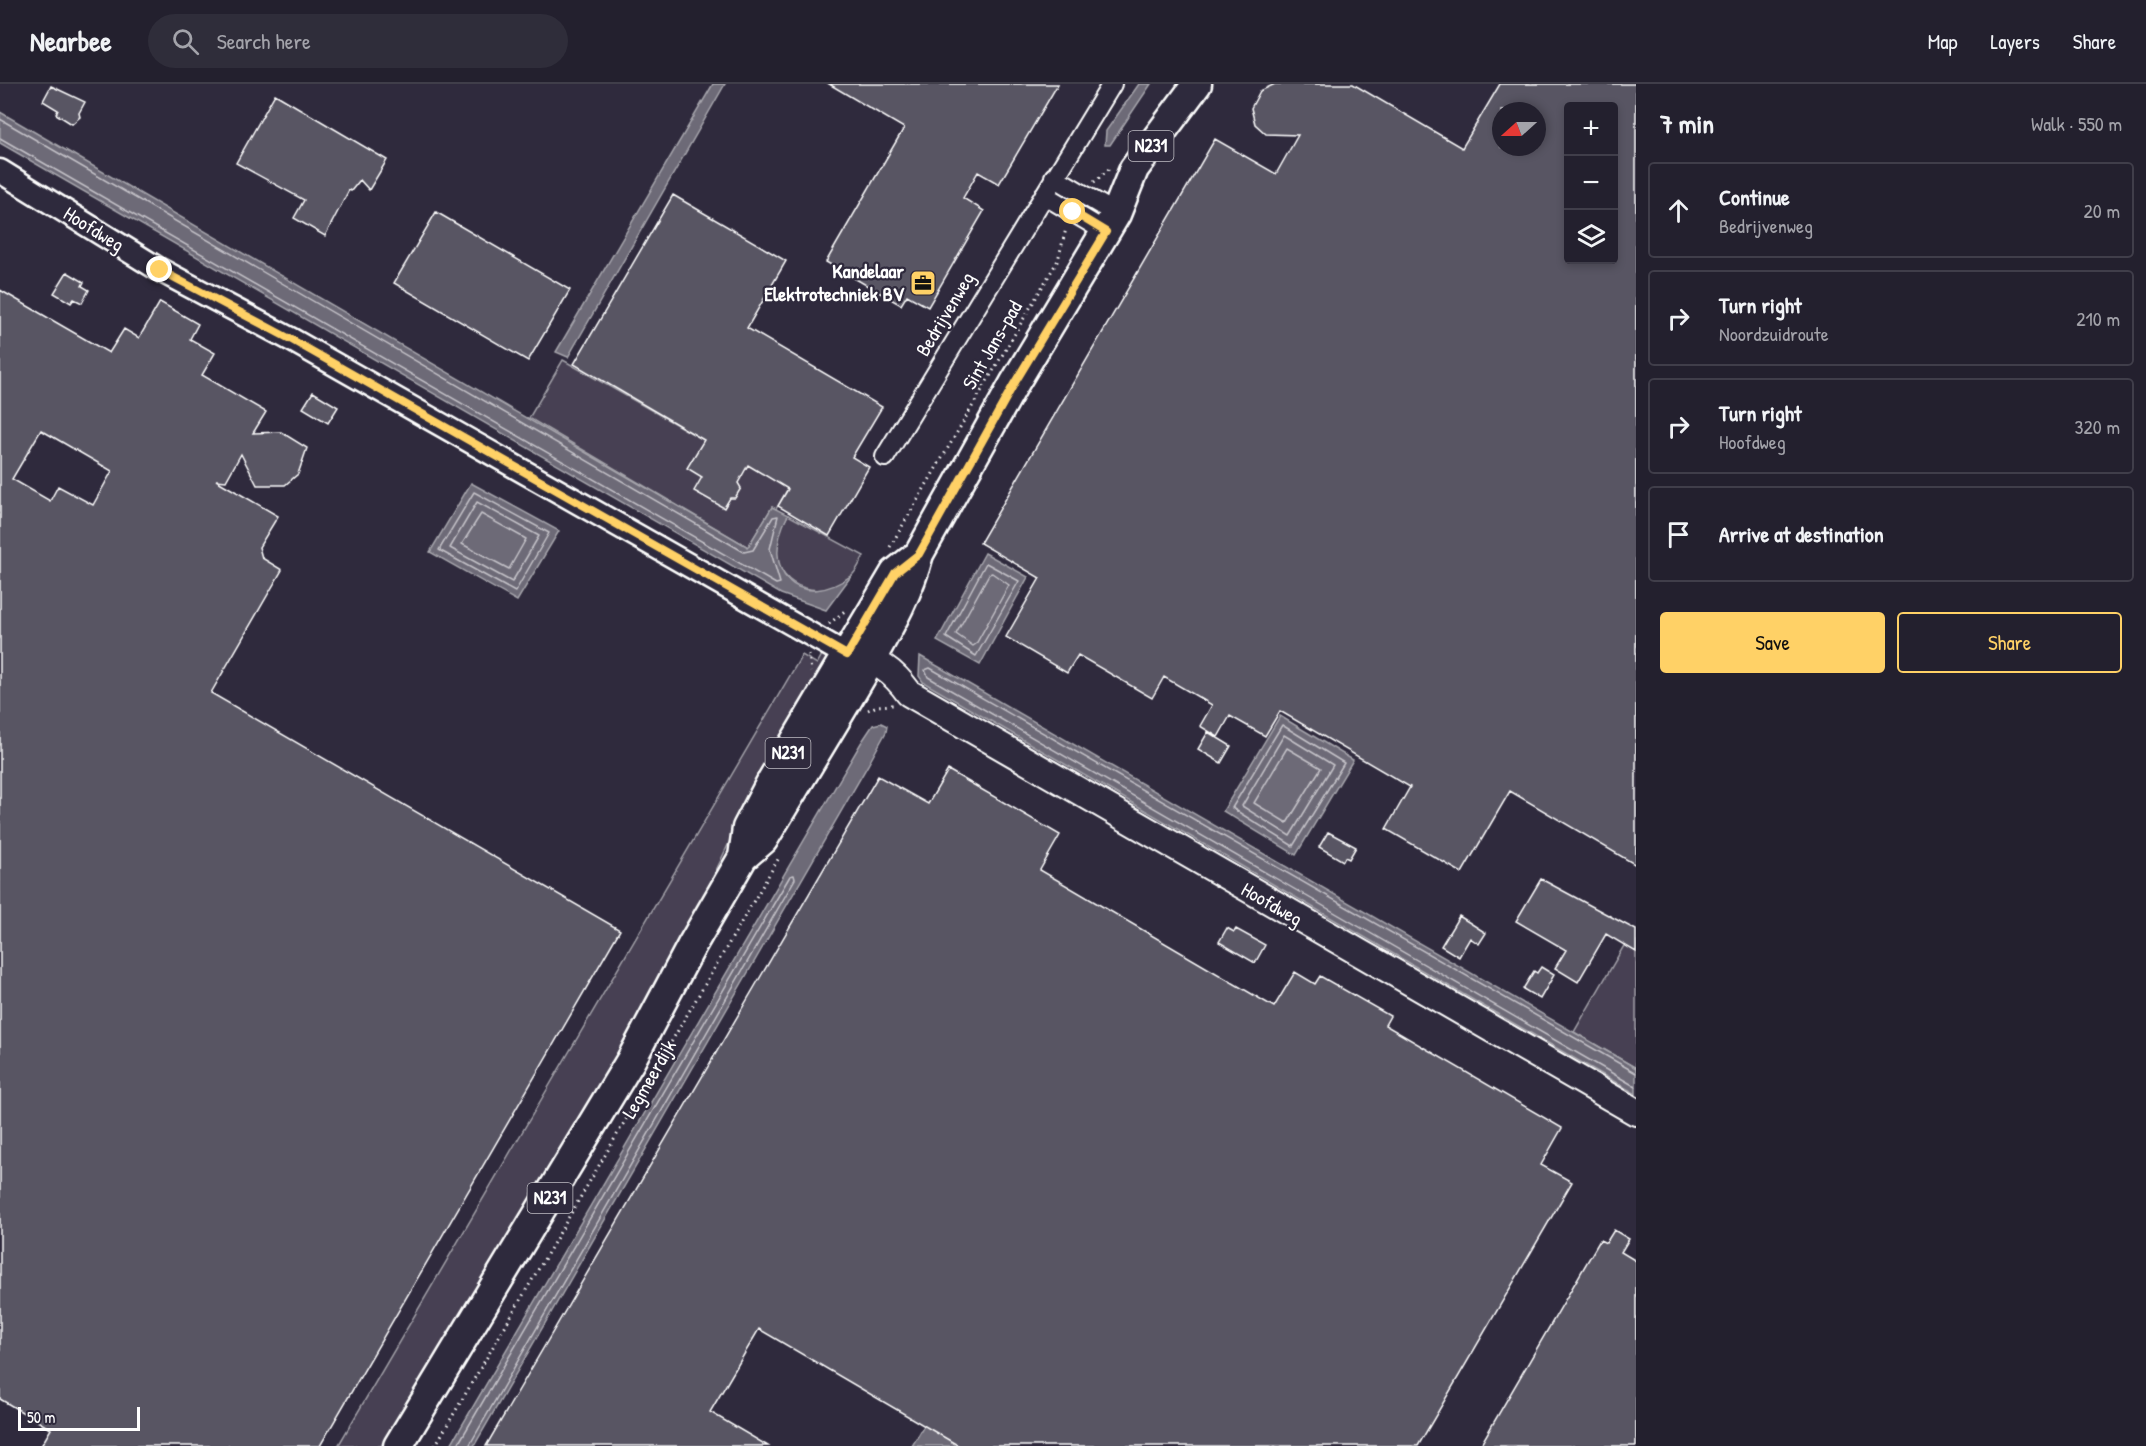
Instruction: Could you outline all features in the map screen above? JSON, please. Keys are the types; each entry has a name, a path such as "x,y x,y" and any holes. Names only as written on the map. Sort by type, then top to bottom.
{"main road":[{"name":"N231","path":"1111,223 1134,170 1197,84"},
{"name":"N231","path":"860,663 895,573 919,554 1014,384 1111,223 1216,84"},
{"name":"Hoofdweg","path":"860,663 895,693 909,693 1636,1112"},
{"name":"Legmeerdijk","path":"398,1446 632,1059 692,945 743,857 747,828 772,780 860,663"}],"street":[{"name":"Bedrijvenweg","path":"885,457 1112,84"},
{"name":"Hoofdweg","path":"0,171 160,270 292,340 860,663"},
{"path":"1054,177 1083,196 1111,223"},
{"path":"1044,195 1073,212 1111,223"}],"path":[{"path":"1083,196 1086,189 1117,163"},
{"name":"Sint Jans-pad","path":"884,557 1058,260 1073,212"},
{"path":"830,623 851,606"},
{"name":"Legmeerdijk","path":"435,1446 785,846"}],"shaded area":[{"path":"563,360 788,488 776,509 772,507 748,547 529,418"},
{"path":"788,515 864,556 853,574 840,584 828,589 816,590 793,583 784,575 778,564 776,545"},
{"path":"823,653 829,659 750,798 656,998 385,1446 338,1446 802,655 817,664"},
{"path":"1629,937 1636,941 1636,1068 1574,1032"}],"water":[{"path":"713,84 725,84 568,357 556,352"},
{"path":"1139,84 1151,84 1110,145 1105,145 1106,131"},
{"path":"0,112 748,547 772,507 788,515 780,535 778,553 781,569 789,581 801,588 815,590 833,586 852,575 826,610 781,594 0,143"},
{"path":"471,483 559,531 517,601 430,552"},
{"path":"985,553 1028,577 980,665 937,641"},
{"path":"920,656 1636,1068 1636,1094 923,682 919,676"},
{"path":"1280,716 1353,760 1296,855 1223,811"},
{"path":"881,723 887,726 886,732 868,765 474,1446 450,1446 861,743 873,725"},
{"path":"925,1424 963,1446 912,1446"}],"building":[{"path":"829,84 1058,84 999,184 978,172 963,198 984,211 928,307 907,295 901,305 826,262 904,128"},
{"path":"1275,84 1353,84 1462,148 1500,84 1636,84 1636,865 1510,791 1462,873 1386,829 1410,787 1280,711 1265,736 1230,716 1218,737 1200,726 1212,705 1164,677 1152,698 1078,655 1067,673 1006,637 1040,578 980,543 1215,139 1276,174 1298,135 1266,134 1255,124 1251,108 1260,91"},
{"path":"51,86 85,102 79,113 80,117 72,124 56,114 58,110 43,101"},
{"path":"275,94 387,160 369,190 360,180 351,191 349,190 325,236 294,218 304,200 236,163"},
{"path":"673,195 786,261 747,328 882,407 852,457 869,467 829,536 778,506 788,489 748,465 738,483 741,488 735,498 730,498 724,508 694,491 702,477 687,468 704,440 574,364"},
{"path":"436,212 570,290 528,361 394,283"},
{"path":"67,272 84,282 82,286 89,290 82,303 74,299 71,303 54,293"},
{"path":"0,290 109,353 124,329 139,338 160,302 198,324 190,339 215,353 202,375 266,412 253,433 281,432 307,448 298,474 285,485 257,485 241,454 226,481 216,480 278,516 259,547 262,558 282,570 211,693 620,930 320,1446 41,1446 51,1429 0,1399","holes":["41,430 112,471 93,505 58,486 50,501 12,479"]},
{"path":"313,392 338,407 328,423 303,408"},
{"path":"1208,732 1231,746 1221,763 1198,749"},
{"path":"948,770 1060,835 1040,870 1274,1007 1295,972 1315,984 1320,976 1390,1016 1385,1025 1562,1128 1541,1165 1572,1182 1418,1446 959,1446 759,1329 710,1412 768,1446 486,1446 878,776 928,804"},
{"path":"1328,832 1356,847 1349,859 1345,857 1343,861 1319,847"},
{"path":"1541,879 1636,930 1636,952 1606,934 1578,982 1555,968 1566,950 1516,921"},
{"path":"1459,916 1486,933 1479,944 1470,938 1459,957 1441,946"},
{"path":"1227,928 1234,932 1236,929 1265,945 1255,963 1219,942"},
{"path":"1541,967 1554,975 1540,999 1523,989 1534,971 1537,973"},
{"path":"1614,1230 1629,1239 1621,1252 1636,1261 1636,1446 1480,1446 1600,1240 1606,1243"}],"place":[{"name":"Kandelaar Elektrotechniek BV","path":"923,283"}],"route":[{"path":"160,270 292,340 847,655 895,573 919,554 1014,384 1106,232 1073,212"}]}
